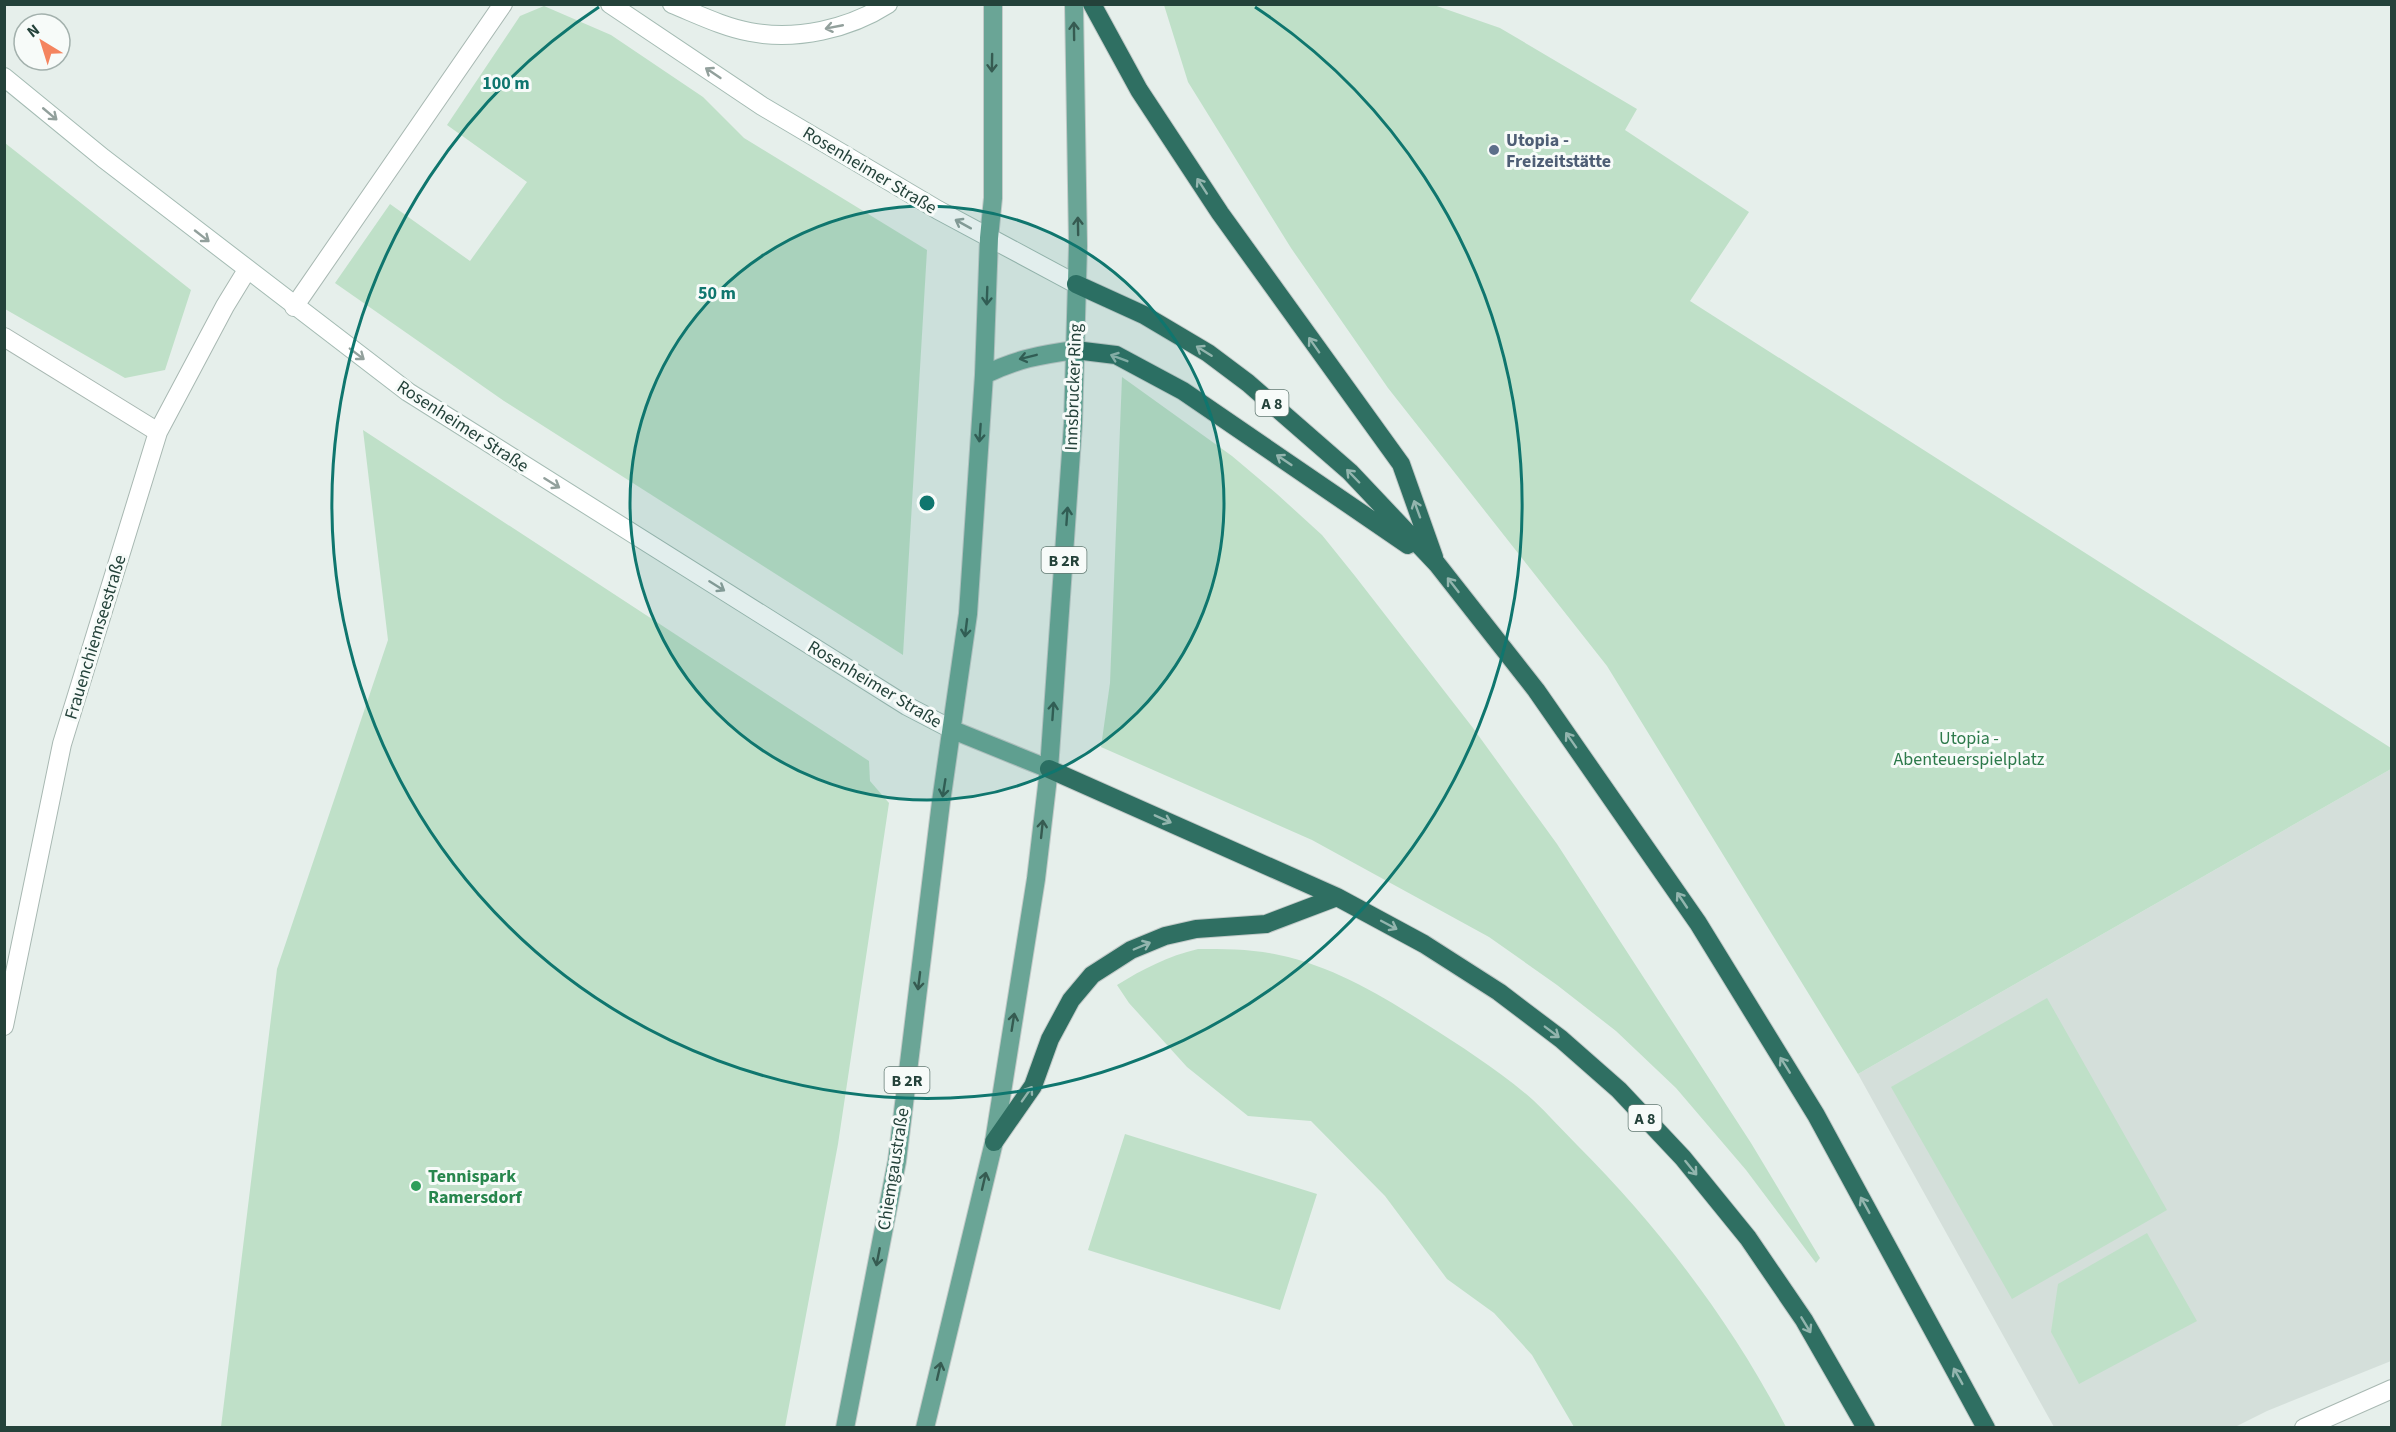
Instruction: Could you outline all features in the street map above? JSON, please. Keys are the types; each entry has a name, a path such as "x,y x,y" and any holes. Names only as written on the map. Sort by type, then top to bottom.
{"highway":[{"path":"1092,4 1139,90 1220,213 1401,464 1437,564"},
{"name":"A 8","path":"1076,284 1144,315 1208,353 1248,382 1350,472 1437,564 1536,690 1698,923 1816,1115 1986,1428"},
{"path":"1075,350 1116,355 1184,391 1437,564"},
{"name":"A 8","path":"1049,769 1337,897 1424,944 1498,992 1561,1039 1619,1090 1683,1158 1748,1238 1804,1320 1866,1428"},
{"path":"994,1142 1033,1086 1050,1039 1071,1000 1092,975 1131,950 1166,936 1196,929 1266,924 1337,897"}],"main road":[{"path":"294,307 503,4"},
{"name":"Rosenheimer Straße","path":"610,4 762,106 989,238 1076,284"},
{"path":"672,4 752,33 801,34 847,25 888,4"},
{"name":"B 2R","path":"953,730 968,614 984,375 989,238 993,198 993,4"},
{"name":"Innsbrucker Ring","path":"1049,769 1073,424 1078,246 1074,4"},
{"name":"Rosenheimer Straße","path":"4,77 103,158 294,307 408,392 898,700 953,730"},
{"name":"Frauenchiemseestraße","path":"4,1026 62,744 158,432 225,306 247,270"},
{"path":"4,337 158,432"},
{"path":"984,375 1011,362 1040,354 1075,350"},
{"path":"953,730 1049,769"},
{"name":"Chiemgaustraße","path":"845,1428 897,1161 940,814 953,730"},
{"name":"B 2R","path":"925,1428 994,1142 1036,879 1049,769"},
{"path":"2304,1428 2391,1389"}],"shaded area":[{"path":"2391,769 2391,1361 2267,1411 2235,1427 2054,1427 1858,1074"}],"green space":[{"name":"Utopia - Abenteuerspielplatz","path":"1164,5 1434,5 1500,28 1637,109 1625,130 1749,212 1690,301 2391,748 2391,769 1858,1074 1607,666 1388,388 1291,248 1188,82"},
{"path":"544,6 611,35 703,97 744,138 927,250 903,655 504,401 335,283 390,204 470,261 527,182 447,125 520,16"},
{"path":"5,143 191,290 165,370 125,378 5,309"},
{"path":"1122,377 1232,456 1277,494 1322,535 1355,576 1473,728 1557,844 1751,1143 1820,1258 1816,1263 1746,1170 1676,1088 1616,1031 1557,985 1489,937 1312,840 1101,747 1110,683"},
{"path":"363,430 869,761 870,781 889,803 838,1144 785,1427 221,1427 277,969 388,640"},
{"path":"1198,949 1269,953 1299,960 1337,974 1409,1013 1481,1060 1520,1089 1608,1177 1665,1243 1718,1314 1765,1388 1786,1427 1574,1427 1532,1355 1494,1313 1447,1279 1385,1196 1311,1121 1248,1116 1187,1067 1129,1003 1117,985 1176,955"},
{"path":"2047,998 2167,1210 2012,1299 1891,1087"},
{"path":"1125,1134 1317,1194 1280,1310 1088,1250"},
{"path":"2147,1233 2197,1321 2079,1384 2051,1332 2058,1284"}],"place":[{"name":"Utopia - Freizeitstätte","path":"1494,150"},
{"name":"Tennispark Ramersdorf","path":"416,1186"}]}
